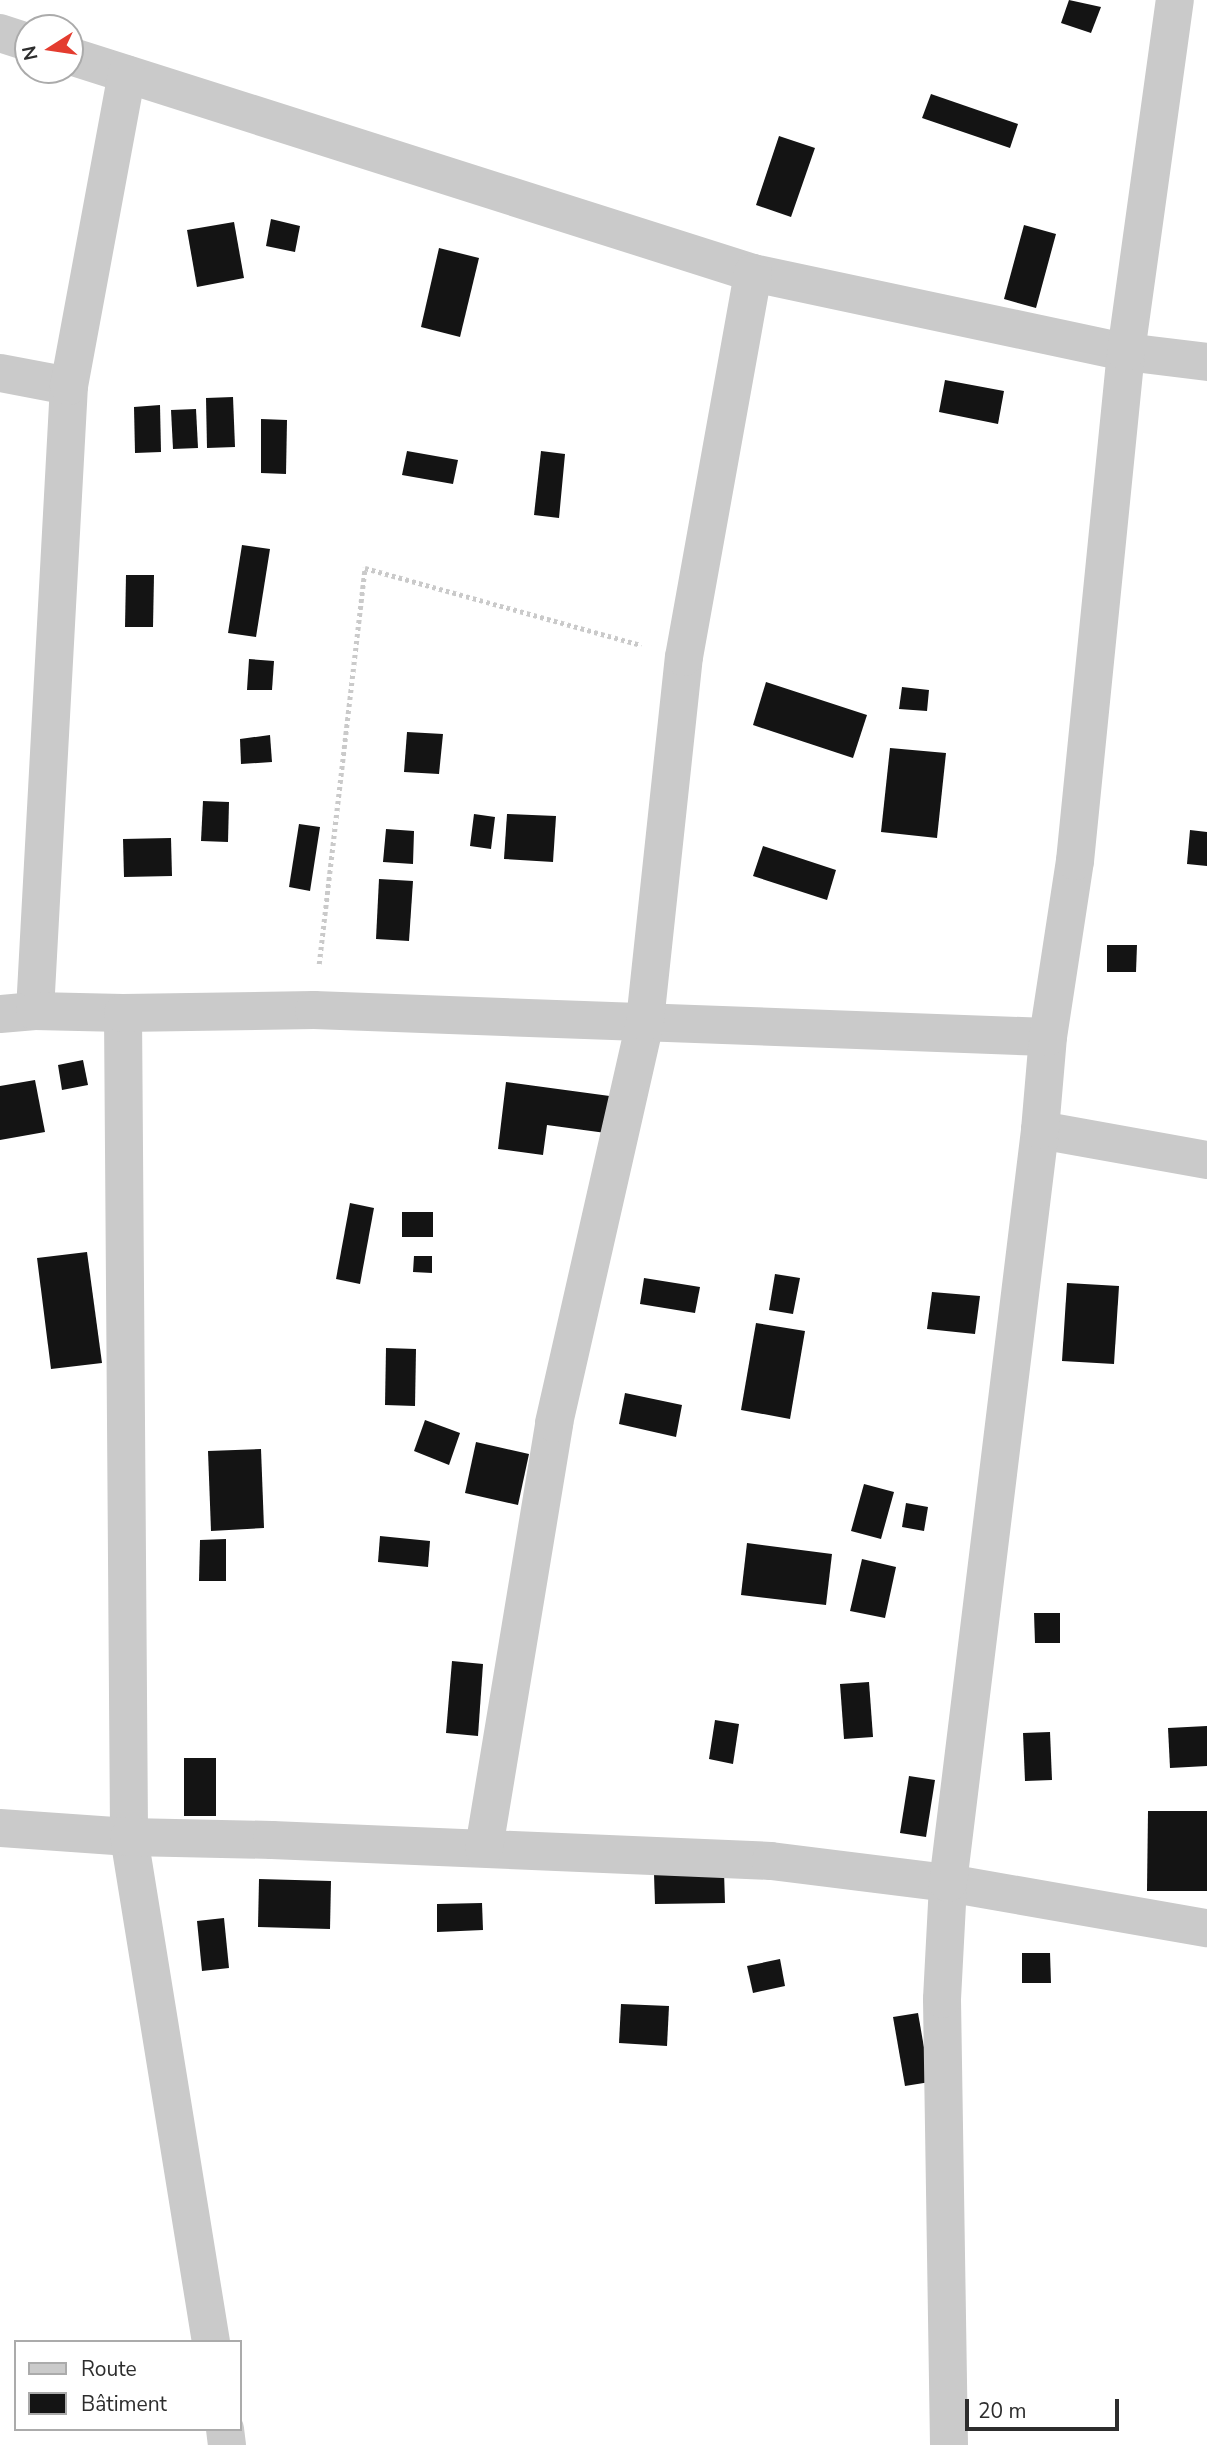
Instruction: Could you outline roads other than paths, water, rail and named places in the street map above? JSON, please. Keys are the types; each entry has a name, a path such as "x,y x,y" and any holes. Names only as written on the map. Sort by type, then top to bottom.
{"street":[{"path":"949,2445 942,1999 948,1883 1040,1130 1048,1037 1074,861 1126,352 1175,0"},
{"path":"84,60 752,273 1126,352 1207,362"},
{"path":"127,74 69,386 18,1012 314,1010 1048,1037"},
{"path":"484,1848 554,1423 645,1021 684,657 752,273"},
{"path":"0,373 69,386"},
{"path":"123,1013 129,1838 211,2340"},
{"path":"1040,1130 1207,1160"},
{"path":"0,1828 129,1838 484,1848 771,1861 948,1883 1207,1928"}]}
